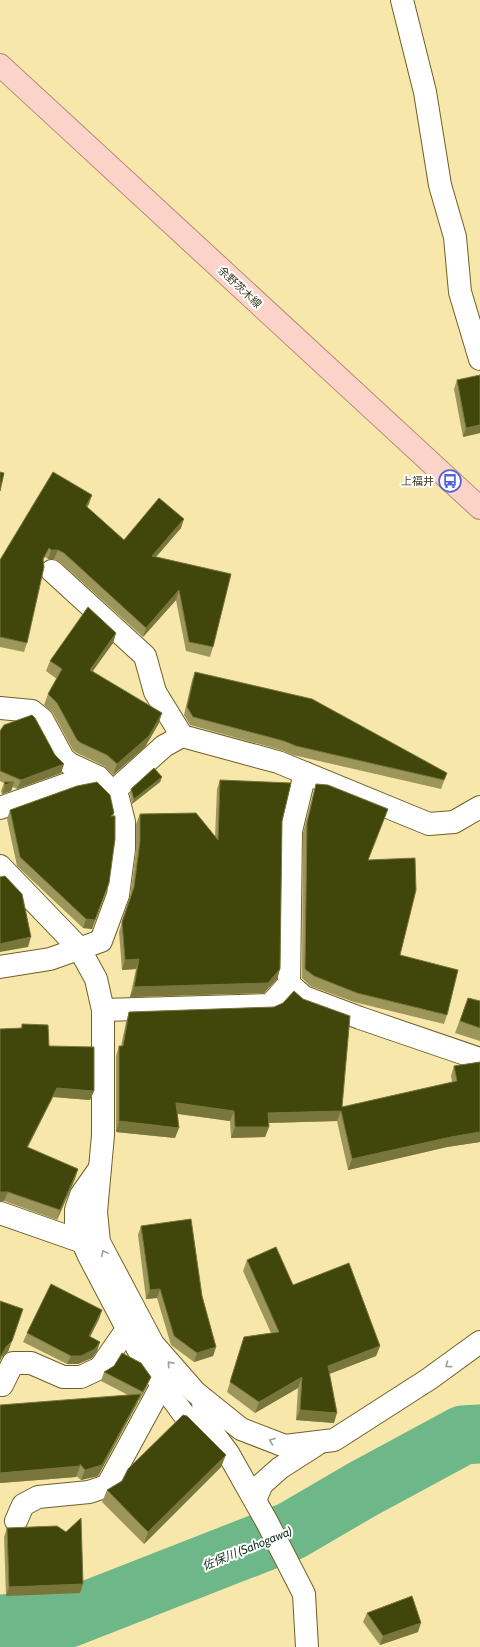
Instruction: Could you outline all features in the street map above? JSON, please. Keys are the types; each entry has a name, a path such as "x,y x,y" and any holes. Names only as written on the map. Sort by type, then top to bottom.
{"main road":[{"name":"余野茨木線","path":"0,65 480,508"}],"street":[{"path":"402,0 425,92 440,185 455,237 460,292 480,359"},
{"path":"52,571 145,656 155,692 182,736 278,762 429,824 454,822 480,807"},
{"path":"0,708 32,710 42,720 63,758 70,764 106,785 118,798 124,822 124,848 118,895 101,941 50,959 0,967"},
{"path":"0,808 70,782 106,785 164,746 182,736"},
{"path":"103,1010 270,1005 289,984 290,831 305,773"},
{"path":"0,866 78,948 96,979 103,1010 103,1136 96,1212 99,1242 153,1344 203,1400 241,1429 285,1446 334,1440 429,1379 480,1342"},
{"path":"289,984 304,997 360,1018 480,1059"},
{"path":"100,1167 81,1195 76,1210 76,1227 142,1357 185,1416"},
{"path":"0,1213 83,1242"},
{"path":"2,1385 13,1363 31,1363 63,1376 81,1377 100,1368 127,1329"},
{"path":"16,1521 23,1505 38,1497 88,1492 107,1486 162,1385"},
{"path":"203,1400 204,1421 228,1453 267,1522 304,1594 307,1647"},
{"path":"255,1500 262,1484 280,1468 322,1441"}],"building":[{"path":"480,375 480,425 466,428 457,380"},
{"path":"0,472 4,473 0,491"},
{"path":"53,472 92,495 86,506 124,540 159,498 184,519 152,556 231,574 213,647 189,642 179,590 146,628 64,553 58,550 51,550 49,548 43,559 44,567 27,643 0,637 0,560"},
{"path":"88,607 116,633 90,670 162,713 149,736 117,764 107,755 77,740 57,703 48,694 62,669 50,661"},
{"path":"195,672 312,699 447,773 444,780 296,746 284,741 193,717 187,707"},
{"path":"32,715 55,755 64,764 21,780 0,771 0,731 4,725"},
{"path":"154,768 162,777 134,799 131,789"},
{"path":"220,780 291,783 282,821 280,969 268,983 134,987 139,959 125,960 122,922 134,887 140,841 140,814 196,813 218,840"},
{"path":"4,782 14,782 5,785"},
{"path":"97,782 110,795 114,813 111,816 115,816 115,839 109,883 95,920 86,919 20,857 10,810 77,786"},
{"path":"316,784 328,785 388,809 368,860 415,858 416,890 400,955 458,970 447,1015 357,993 314,976 305,969 307,823"},
{"path":"5,876 22,894 31,937 0,944 0,877"},
{"path":"294,991 303,999 350,1016 342,1107 457,1081 454,1066 480,1062 480,1132 352,1159 341,1111 268,1113 269,1127 235,1127 234,1111 176,1103 179,1128 119,1121 119,1046 123,1046 129,1012 274,1007 283,1003"},
{"path":"468,998 480,1001 480,1028 460,1021"},
{"path":"22,1024 48,1025 49,1046 94,1047 94,1091 57,1088 27,1147 78,1169 60,1210 8,1192 0,1192 0,1029 22,1028"},
{"path":"191,1219 202,1296 216,1347 197,1353 174,1336 160,1289 150,1290 141,1226"},
{"path":"276,1247 293,1285 349,1263 380,1346 328,1366 337,1413 300,1410 302,1377 259,1402 230,1382 244,1337 279,1332 247,1260"},
{"path":"51,1284 102,1310 89,1336 100,1342 95,1349 81,1356 71,1356 27,1333"},
{"path":"0,1301 23,1309 12,1341 6,1347 0,1358"},
{"path":"122,1353 141,1363 151,1377 143,1392 104,1372 114,1366"},
{"path":"141,1394 102,1465 85,1470 80,1464 80,1466 0,1473 0,1405"},
{"path":"183,1415 187,1416 226,1455 148,1532 107,1490 122,1481 128,1469"},
{"path":"81,1518 83,1584 9,1587 7,1528 57,1526 66,1532"},
{"path":"412,1596 421,1623 383,1636 367,1613"}],"waterway":[{"name":"佐保川 (Sahogawa)","path":"0,1624 66,1619 291,1531 363,1489 463,1435 480,1434"}],"place":[{"name":"上福井","path":"450,481"}]}
